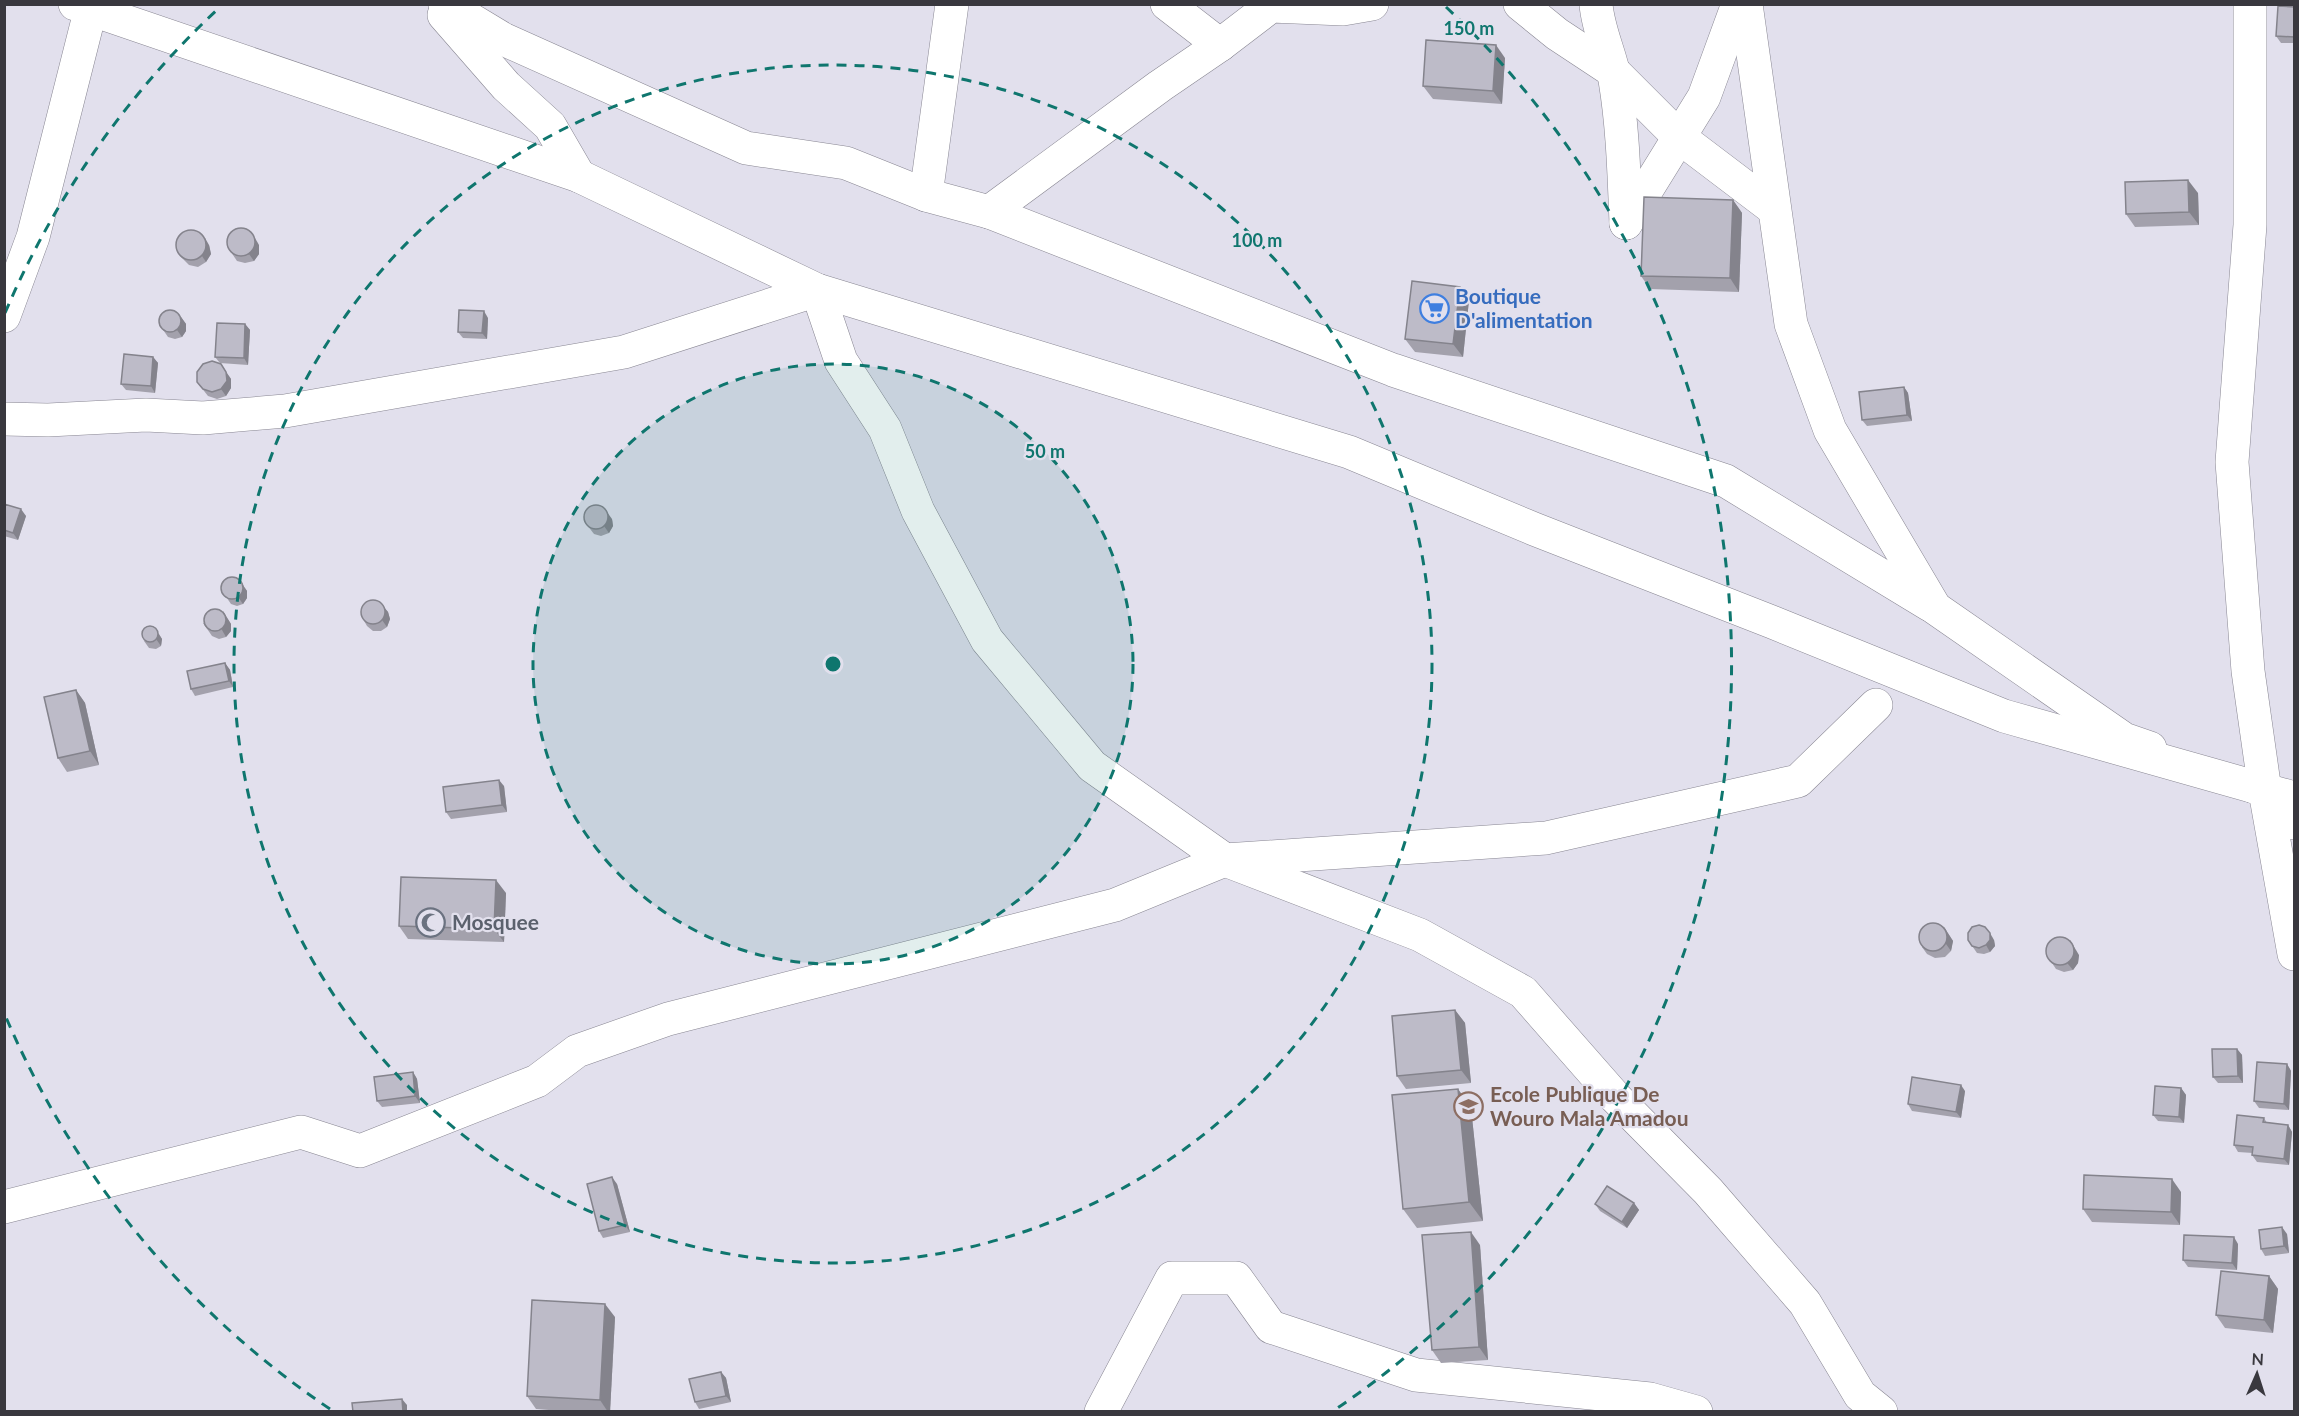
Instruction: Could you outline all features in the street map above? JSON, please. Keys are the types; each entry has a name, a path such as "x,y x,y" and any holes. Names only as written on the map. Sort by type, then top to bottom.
{"street":[{"path":"435,4 506,86 550,126 579,176"},
{"path":"445,4 503,39 746,148 846,162 926,195 989,212 1393,370 1726,481 1935,608 2124,739 2280,794 2295,824"},
{"path":"926,195 952,4"},
{"path":"1167,4 1221,45"},
{"path":"989,212 1160,86 1221,45 1271,6 1343,9 1372,4"},
{"path":"1596,4 1597,19 1613,71 1620,111 1626,223 1704,97 1738,4"},
{"path":"1746,4 1791,324 1830,430 1935,608"},
{"path":"2250,4 2250,225 2232,462 2248,671 2280,794 2295,954"},
{"path":"1520,5 1557,34 1613,71 1679,137 1774,209"},
{"path":"4,316 33,237 86,6 579,176 817,290 1349,452 1534,529 2004,716 2280,794"},
{"path":"4,419 48,420 146,415 203,418 285,411 624,352 817,290"},
{"path":"817,290 841,361 885,429 918,512 987,640 1092,766 1225,860 1420,935 1523,992 1616,1098 1708,1191 1805,1303 1860,1395 1881,1412"},
{"path":"4,1207 300,1132 360,1151 537,1081 577,1051 668,1019 1115,906 1225,860 1546,838 1798,781 1875,705"},
{"path":"1101,1412 1172,1278 1236,1278 1271,1327 1416,1375 1650,1399 1696,1412"}],"building":[{"path":"2278,6 2295,7 2295,37 2276,36"},
{"path":"1426,40 1496,45 1493,91 1423,86"},
{"path":"2188,180 2189,212 2126,214 2125,182"},
{"path":"1644,197 1733,200 1730,278 1641,276"},
{"path":"241,228 251,232 255,242 251,252 241,256 231,252 227,242 231,232"},
{"path":"191,230 201,235 206,245 201,255 191,260 181,255 176,245 181,235"},
{"path":"1412,281 1460,287 1453,344 1405,339"},
{"path":"170,310 178,313 181,321 178,329 170,332 162,329 159,321 162,313"},
{"path":"459,310 484,311 482,333 458,332"},
{"path":"217,323 245,324 244,358 215,357"},
{"path":"124,354 153,357 151,386 121,384"},
{"path":"212,361 221,364 226,372 227,381 221,389 212,392 203,389 197,382 197,372 203,364"},
{"path":"1904,387 1907,415 1862,420 1859,392"},
{"path":"4,504 21,509 13,533 4,530"},
{"path":"596,505 605,508 608,517 605,526 596,529 587,526 584,517 587,508"},
{"path":"232,577 240,580 243,588 240,596 232,599 224,596 221,588 224,580"},
{"path":"373,600 378,601 384,607 384,617 378,623 373,624 368,623 362,617 361,612 362,607 368,601"},
{"path":"215,609 223,612 226,620 223,628 215,631 207,628 204,620 207,612"},
{"path":"150,626 156,628 158,634 156,640 150,642 144,640 142,634 144,628"},
{"path":"225,663 229,681 191,689 187,671"},
{"path":"76,690 90,751 58,758 44,697"},
{"path":"499,780 502,805 446,812 443,787"},
{"path":"401,877 496,880 494,929 399,926"},
{"path":"1933,923 1943,927 1947,937 1943,947 1933,951 1923,947 1919,937 1923,927"},
{"path":"1979,925 1985,927 1990,933 1990,940 1979,948 1972,946 1968,940 1968,933 1972,927"},
{"path":"2060,937 2070,941 2074,951 2070,961 2060,965 2050,961 2046,951 2050,941"},
{"path":"1455,1010 1461,1070 1397,1076 1392,1016"},
{"path":"2212,1049 2237,1049 2238,1076 2213,1077"},
{"path":"2257,1062 2287,1064 2284,1104 2254,1101"},
{"path":"413,1072 415,1096 377,1101 374,1077"},
{"path":"1912,1077 1961,1085 1956,1112 1908,1104"},
{"path":"2155,1086 2181,1088 2179,1117 2153,1115"},
{"path":"1458,1089 1469,1202 1403,1209 1392,1095"},
{"path":"2237,1115 2264,1118 2263,1122 2288,1125 2284,1159 2252,1155 2253,1147 2234,1145"},
{"path":"2084,1175 2172,1179 2171,1212 2083,1209"},
{"path":"612,1177 625,1225 599,1231 587,1184"},
{"path":"1607,1186 1634,1203 1622,1222 1595,1204"},
{"path":"2282,1227 2284,1246 2261,1249 2259,1230"},
{"path":"1471,1232 1479,1347 1432,1350 1422,1235"},
{"path":"2184,1235 2234,1237 2232,1263 2183,1260"},
{"path":"2221,1271 2269,1276 2264,1320 2216,1315"},
{"path":"532,1300 605,1304 600,1400 527,1396"},
{"path":"721,1372 726,1396 695,1402 689,1379"},
{"path":"402,1399 403,1412 353,1412 352,1403"}],"place":[{"name":"Boutique D'alimentation","path":"1434,309"},
{"name":"Mosquee","path":"431,923"},
{"name":"Ecole Publique De Wouro Mala Amadou","path":"1469,1107"}]}
